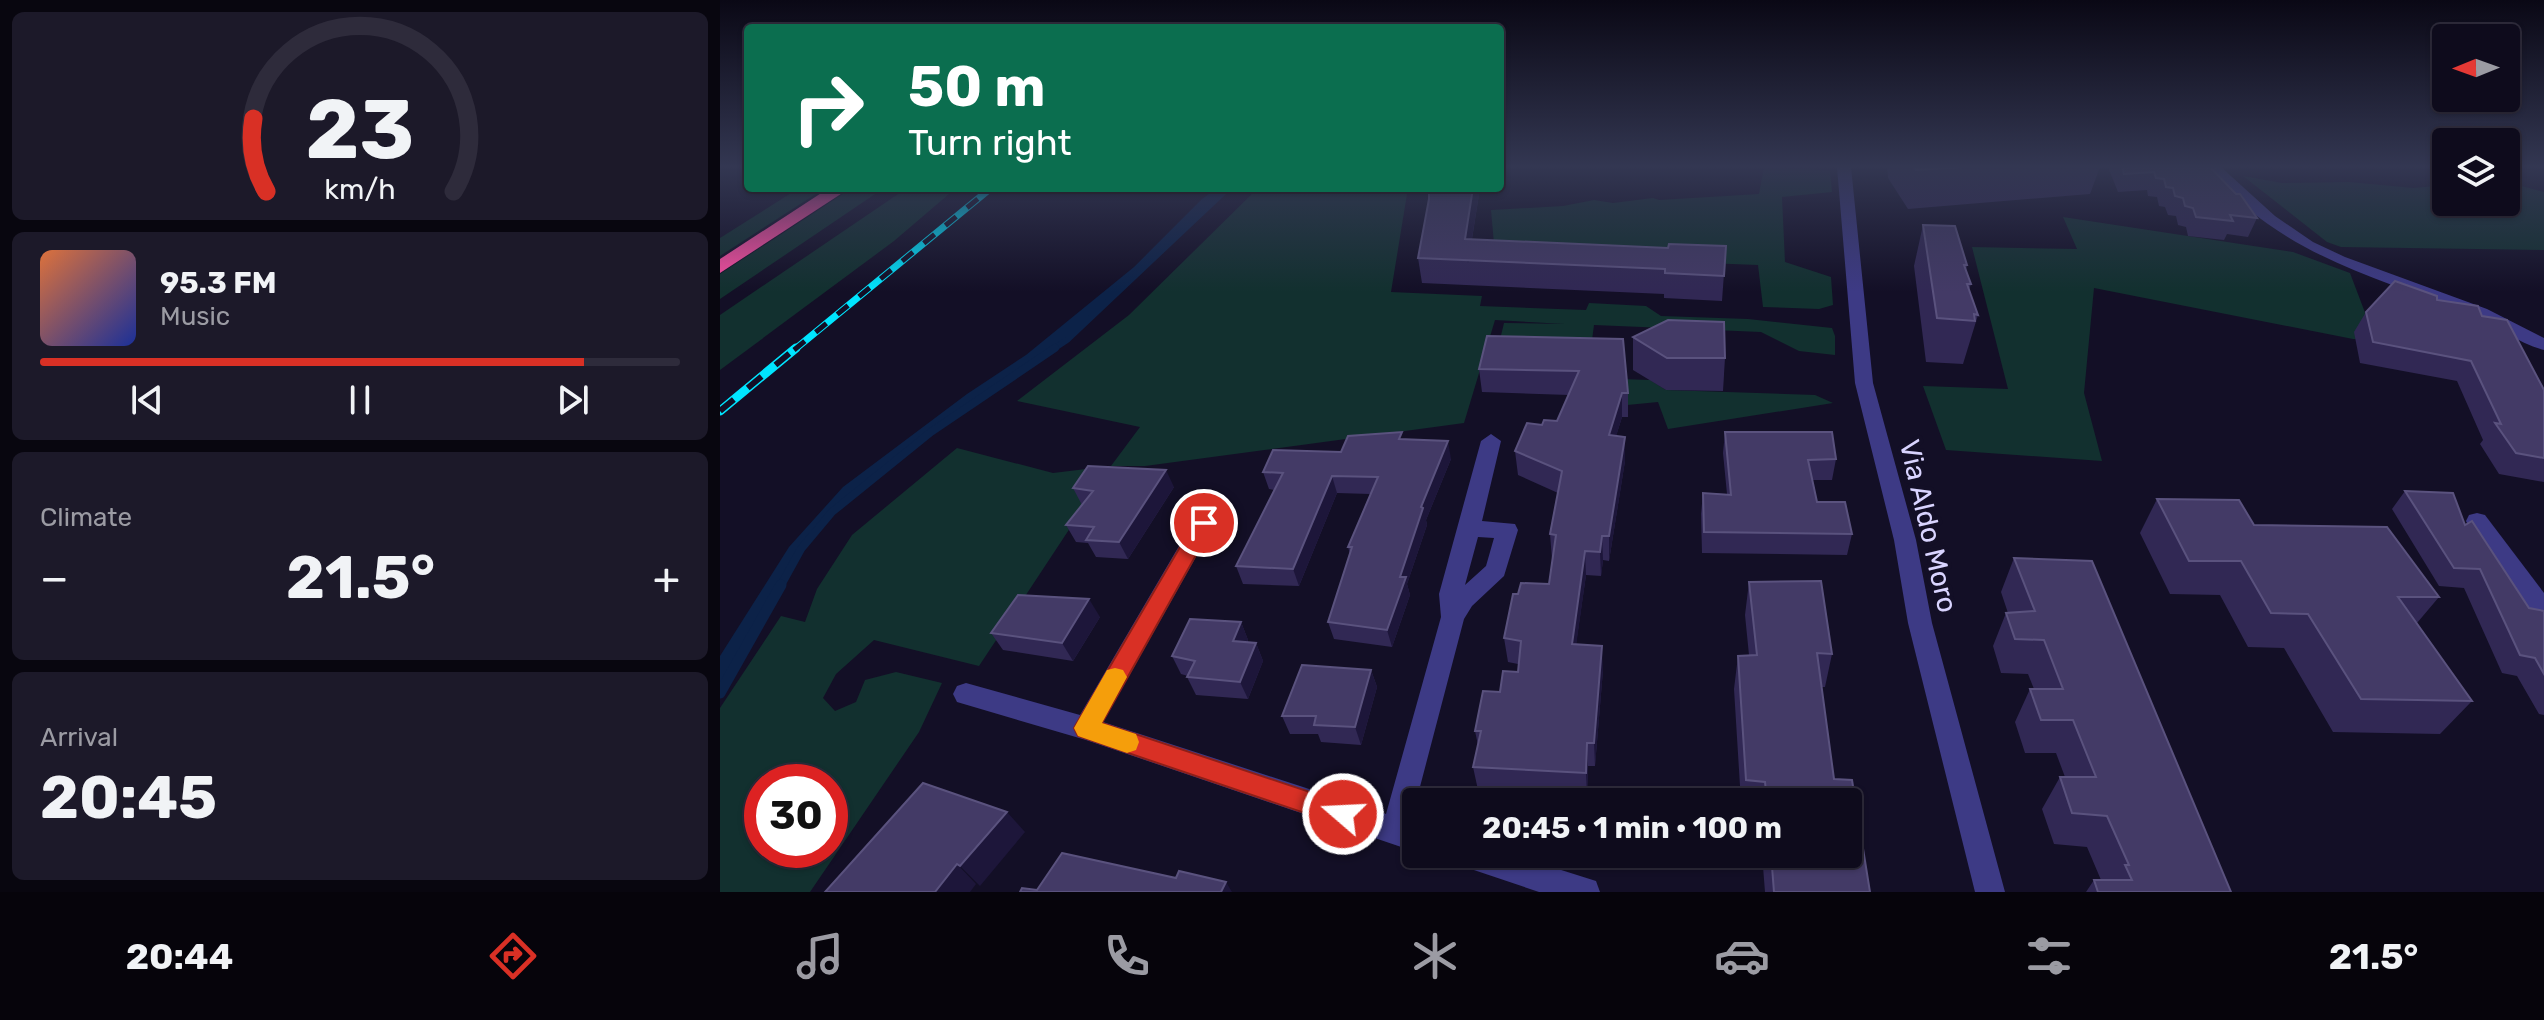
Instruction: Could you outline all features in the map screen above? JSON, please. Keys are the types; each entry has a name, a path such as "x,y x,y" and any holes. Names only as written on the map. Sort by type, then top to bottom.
{"highway":[{"path":"720,267 809,209"}],"street":[{"name":"Via Aldo Moro","path":"1847,209 1864,383 1905,540 1920,623 1990,892"},
{"path":"2259,209 2308,245 2339,260 2481,313 2544,345"},
{"path":"1416,788 1453,617 1451,594 1491,441"},
{"path":"2477,521 2544,610"},
{"path":"1086,728 1204,523"},
{"path":"1453,617 1464,600 1496,570 1507,530 1469,529"},
{"path":"966,694 1086,728 1402,834"},
{"path":"1510,868 1585,892"}],"green space":[{"path":"766,209 793,209 720,256 720,238"},
{"path":"820,209 854,209 720,299 720,274"},
{"path":"877,209 932,209 894,241 720,370 720,315"},
{"path":"1237,209 1405,209 1391,292 1482,296 1480,306 1586,310 1589,303 1646,306 1661,316 1748,319 1832,328 1835,336 1835,355 1799,351 1761,332 1594,325 1590,355 1497,352 1504,323 1565,324 1495,320 1464,423 1145,466 1111,466 1140,427 1017,401 1129,315"},
{"path":"1783,209 1785,262 1831,277 1833,305 1819,309 1763,307 1758,265 1495,255 1491,210"},
{"path":"2285,209 2432,209 2432,216 2520,216 2520,209 2544,209 2544,250 2341,247 2327,242"},
{"path":"2063,217 2293,252 2350,273 2375,339 2353,339 2094,288 2084,393 2102,461 1946,450 1923,386 2008,389 1972,247 2077,249"},
{"path":"1619,379 1650,380 1666,390 1815,395 1833,403 1668,429 1658,402 1617,406"},
{"path":"957,448 1053,473 1111,466 979,666 874,640 836,674 823,698 835,711 856,702 865,680 896,672 942,683 919,732 848,836 848,764 744,764 744,868 826,868 810,892 720,892 720,708 781,616 805,622 817,589 852,535"}],"water":[{"path":"1192,209 1206,209 1067,340 931,432 832,512 801,549 720,693 720,656 789,547 843,487 967,394 1026,355 1134,267"}],"building":[{"path":"1427,209 1470,209 1465,239 1668,248 1669,244 1726,246 1724,276 1665,273 1665,269 1418,258"},
{"path":"2193,209 2250,209 2257,218 2230,215 2233,221 2196,217"},
{"path":"1923,225 1955,226 1971,284 1967,284 1978,315 1974,314 1975,321 1937,318"},
{"path":"2395,281 2437,296 2437,300 2478,306 2482,316 2507,320 2544,390 2544,458 2516,453 2495,423 2501,424 2471,361 2373,342 2366,312"},
{"path":"1668,320 1724,322 1725,358 1667,358 1633,337"},
{"path":"1487,336 1623,339 1628,393 1622,393 1609,435 1625,437 1609,536 1602,536 1600,552 1585,551 1572,644 1602,646 1594,743 1587,743 1586,773 1473,767 1481,731 1475,731 1483,691 1500,692 1503,671 1518,672 1521,641 1504,638 1513,594 1518,594 1521,583 1549,584 1556,535 1550,534 1562,471 1515,451 1527,423 1542,425 1544,420 1557,421 1579,371 1479,369"},
{"path":"1402,432 1399,439 1448,441 1421,507 1400,577 1406,577 1387,630 1328,622 1352,547 1348,547 1378,477 1332,476 1293,569 1236,566 1283,473 1263,472 1273,450 1341,452 1348,436"},
{"path":"1725,432 1832,432 1836,459 1808,460 1817,502 1845,502 1852,534 1704,532 1703,493 1731,495"},
{"path":"1088,466 1166,470 1119,542 1086,540 1094,527 1066,525 1093,491 1073,488"},
{"path":"2405,491 2453,493 2465,525 2472,521 2529,608 2544,611 2544,674 2535,658 2520,655 2480,569 2454,568"},
{"path":"2157,499 2239,500 2254,525 2387,527 2439,597 2398,597 2472,701 2361,699 2308,614 2271,613 2241,561 2189,561"},
{"path":"2014,558 2092,561 2231,892 2098,892 2094,880 2132,880 2125,865 2129,865 2107,816 2072,813 2060,777 2096,777 2073,720 2041,720 2030,689 2063,689 2044,640 2015,639 2006,613 2035,611"},
{"path":"1821,581 1832,654 1817,653 1834,779 1852,780 1853,788 1766,788 1765,782 1746,780 1738,656 1757,655 1749,582"},
{"path":"1018,595 1089,599 1062,643 991,633"},
{"path":"1190,619 1241,622 1233,641 1256,643 1240,682 1187,677 1195,661 1172,656"},
{"path":"1302,665 1371,670 1355,727 1314,725 1316,716 1282,716"},
{"path":"923,783 1007,812 935,892 825,892"},
{"path":"1862,842 1870,892 1774,892 1772,868 1862,868"},
{"path":"1062,853 1176,878 1179,871 1226,882 1221,892 1020,892 1022,888 1037,890"}],"waterway":[{"path":"1055,348 1206,209"},
{"path":"780,587 801,549 832,512 931,432 1055,348"},
{"path":"720,693 781,585"}],"railway":[{"path":"794,350 966,209"},
{"path":"720,411 796,348"}],"slow traffic":[{"path":"1115,677 1086,728 1127,742"}],"route":[{"path":"1204,523 1086,728 1343,814"}]}
